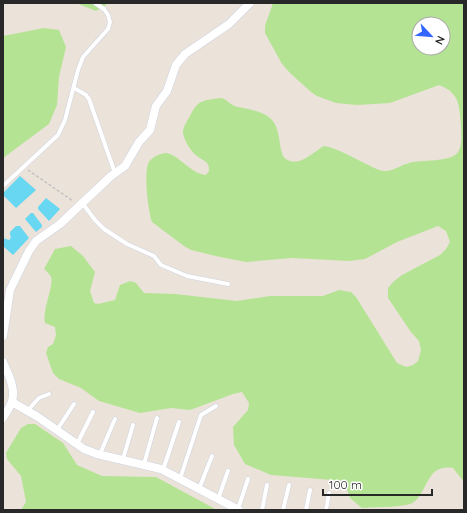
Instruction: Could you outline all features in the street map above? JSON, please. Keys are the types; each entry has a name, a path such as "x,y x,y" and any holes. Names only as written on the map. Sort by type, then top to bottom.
{"street":[{"path":"3,336 10,290 29,251 36,241 60,224 124,166 139,142 150,130 156,106 167,91 176,65 185,54 229,24 250,3"},
{"path":"3,362 13,388 12,402 3,418"},
{"path":"12,402 28,410 84,449 163,470 239,510"}],"lane":[{"path":"3,186 58,135 66,120 83,57 108,29 110,22 104,9 95,3"},
{"path":"74,88 86,95 89,99 115,173"},
{"path":"81,205 104,229 127,244 154,256 161,265 188,276 228,284"},
{"path":"28,410 39,398 49,394"},
{"path":"57,430 74,404"},
{"path":"180,480 200,418 216,406"},
{"path":"77,444 93,412"},
{"path":"144,464 157,418"},
{"path":"100,454 115,419"},
{"path":"163,470 180,422"},
{"path":"123,460 133,426"},
{"path":"198,489 212,456"},
{"path":"218,499 228,471"},
{"path":"239,510 248,479"},
{"path":"262,510 268,485"},
{"path":"284,510 289,485"},
{"path":"306,510 310,490"},
{"path":"326,510 329,494"}],"path":[{"path":"23,166 81,205"}],"green space":[{"path":"76,3 109,3 96,11"},
{"path":"273,3 464,3 464,482 453,468 438,470 429,479 419,497 410,504 362,508 350,498 344,481 271,475 245,464 234,445 233,427 248,410 249,403 242,392 190,410 171,408 140,413 99,401 81,388 59,379 53,373 46,353 48,347 53,344 56,335 55,327 45,323 45,311 51,281 49,274 44,269 55,249 71,246 83,256 95,272 90,291 94,303 98,304 115,300 120,285 130,281 136,283 144,293 175,294 237,301 270,296 323,296 339,290 351,292 356,297 397,363 406,367 413,365 418,361 421,350 419,341 411,332 388,298 388,288 402,275 440,255 446,249 450,242 446,231 438,226 397,242 365,259 349,261 292,258 246,262 191,250 152,222 146,184 148,164 153,158 164,153 171,154 200,174 206,175 209,171 207,163 190,149 183,133 185,124 194,109 201,102 208,100 222,98 236,106 259,112 270,118 277,128 283,156 286,159 296,162 306,158 324,146 340,151 379,170 387,171 414,162 449,158 460,149 461,125 459,108 455,96 448,89 439,85 390,103 357,105 336,103 317,96 290,73 282,64 265,33 265,26"},
{"path":"44,28 59,30 66,47 59,77 57,105 49,124 3,158 3,36"},
{"path":"28,424 35,424 63,443 77,465 102,476 156,477 217,510 21,510 26,502 21,476 7,459 6,453 21,428"}],"water":[{"path":"20,176 36,190 16,208 3,195 3,193"},
{"path":"46,198 60,209 49,221 38,209"},
{"path":"33,213 42,225 42,227 36,232 25,219"},
{"path":"16,226 20,226 29,238 13,255 3,246 3,238 9,240 11,238 10,232"}]}
